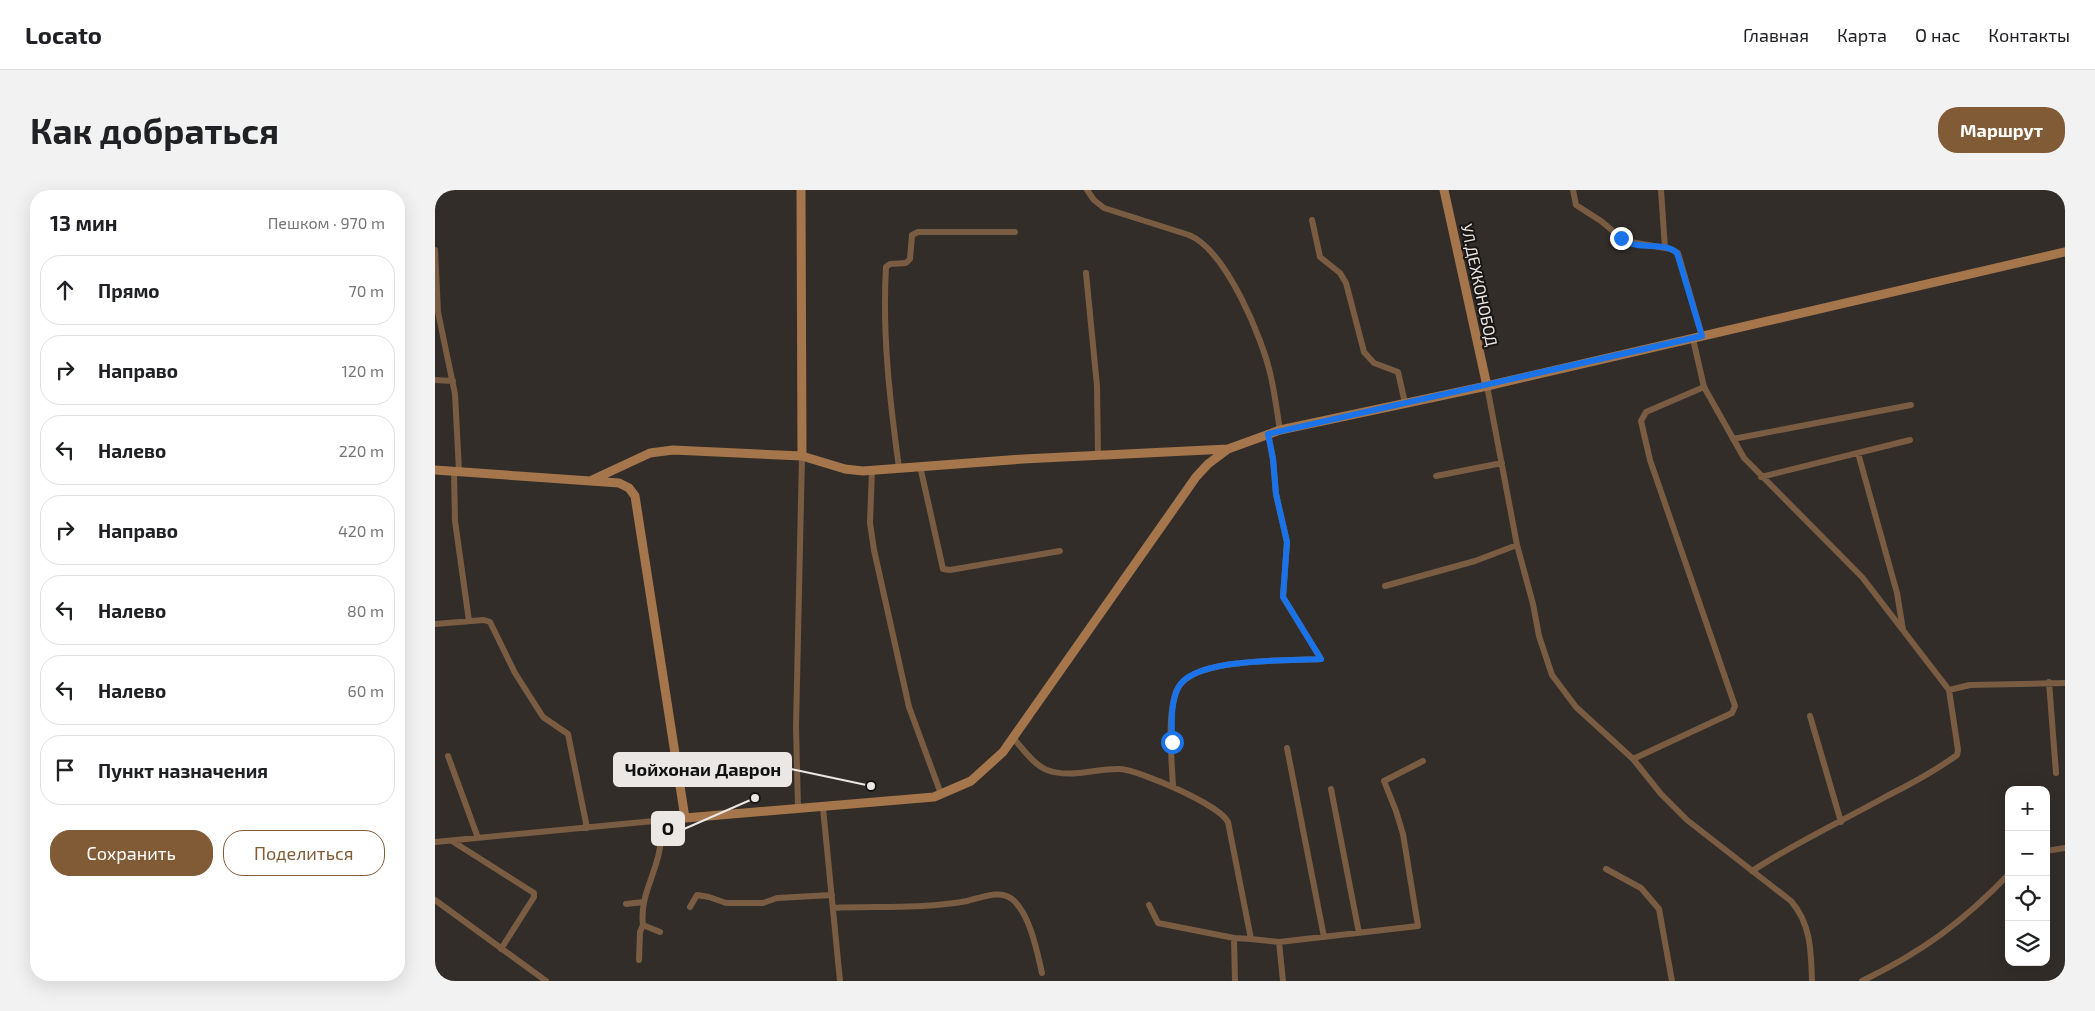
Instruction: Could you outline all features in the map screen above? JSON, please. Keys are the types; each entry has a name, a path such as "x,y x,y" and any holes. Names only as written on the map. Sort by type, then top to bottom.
{"main road":[{"path":"801,190 802,456"},
{"name":"УЛ.ДЕХКОНОБОД","path":"1444,190 1487,386"},
{"path":"435,470 619,483 629,488 635,496 685,818 797,808 823,808 872,801 910,800 941,794 971,781 1014,739 1196,478 1208,464 1228,449 1280,430 1487,386 2065,252"},
{"path":"592,480 650,453 673,450 802,456 845,469 873,470 1098,454 1228,449"}],"street":[{"path":"1087,190 1094,200 1104,208 1201,240 1208,247 1239,292 1262,348 1271,376 1280,430"},
{"path":"1573,190 1576,205 1601,221 1625,242 1665,248 1677,253 1697,337 1704,387 1743,458 1863,577 1949,690 1958,750 1957,755 1925,776 1841,822 1782,851 1752,871"},
{"path":"1661,190 1665,248"},
{"path":"1312,220 1320,256 1340,274 1346,283 1364,352 1374,362 1397,372 1405,403"},
{"path":"899,468 891,409 884,299 886,267 890,264 906,263 910,259 912,235 918,232 1015,232"},
{"path":"435,250 436,312 453,381 456,471 455,521 469,621"},
{"path":"1086,273 1097,386 1098,454"},
{"path":"435,380 453,381"},
{"path":"1487,386 1517,545 1533,604 1539,636 1552,675 1577,707 1633,759 1661,794 1687,820 1791,900 1799,909 1807,928 1812,981"},
{"path":"1633,759 1732,713 1735,706 1649,460 1641,421 1646,412 1704,387"},
{"path":"1733,439 1911,405"},
{"path":"1173,787 1172,712 1175,694 1183,682 1208,668 1321,659 1283,597 1287,542 1276,494 1273,459 1268,434"},
{"path":"1761,477 1910,440"},
{"path":"1858,453 1897,593 1903,631"},
{"path":"797,808 796,727 802,456"},
{"path":"1436,476 1502,462"},
{"path":"920,466 943,569 950,570 1061,551"},
{"path":"873,470 870,523 873,550 909,707 941,794"},
{"path":"1385,586 1475,560 1517,545"},
{"path":"435,624 469,621 491,622 515,674 543,718 568,734 587,828"},
{"path":"2049,682 2056,774"},
{"path":"1949,690 1970,685 2065,683"},
{"path":"1810,716 1841,822"},
{"path":"1014,739 1040,766 1047,770 1075,773 1122,769 1173,787 1215,809 1226,818 1251,939"},
{"path":"1287,748 1324,938"},
{"path":"448,756 478,838"},
{"path":"1149,905 1158,923 1234,938 1279,942 1418,926 1403,834 1384,781 1423,761"},
{"path":"1331,789 1359,933"},
{"path":"823,808 839,981"},
{"path":"435,842 685,818"},
{"path":"639,960 644,902 659,852 661,820"},
{"path":"452,841 534,893 534,897 501,949"},
{"path":"2050,850 2065,848"},
{"path":"1606,869 1641,888 1659,909 1672,981"},
{"path":"1862,981 1896,964 1938,938 1969,914 2007,876"},
{"path":"833,908 936,905 1000,894 1012,899 1024,917 1033,936 1042,973"},
{"path":"690,907 697,895 726,903 763,902 777,898 832,896"},
{"path":"435,900 547,981"},
{"path":"626,904 644,902"},
{"path":"643,925 660,932"},
{"path":"1234,938 1235,981"},
{"path":"1279,942 1283,981"}],"place":[{"name":"Чойхонаи Даврон","path":"871,786"},
{"name":"O","path":"755,798"}],"route":[{"path":"1172,742 1172,712 1175,694 1178,687 1190,676 1208,668 1243,663 1321,659 1283,597 1287,542 1273,480 1273,459 1268,434 1702,336 1677,253 1671,249 1625,242 1621,238"}]}
